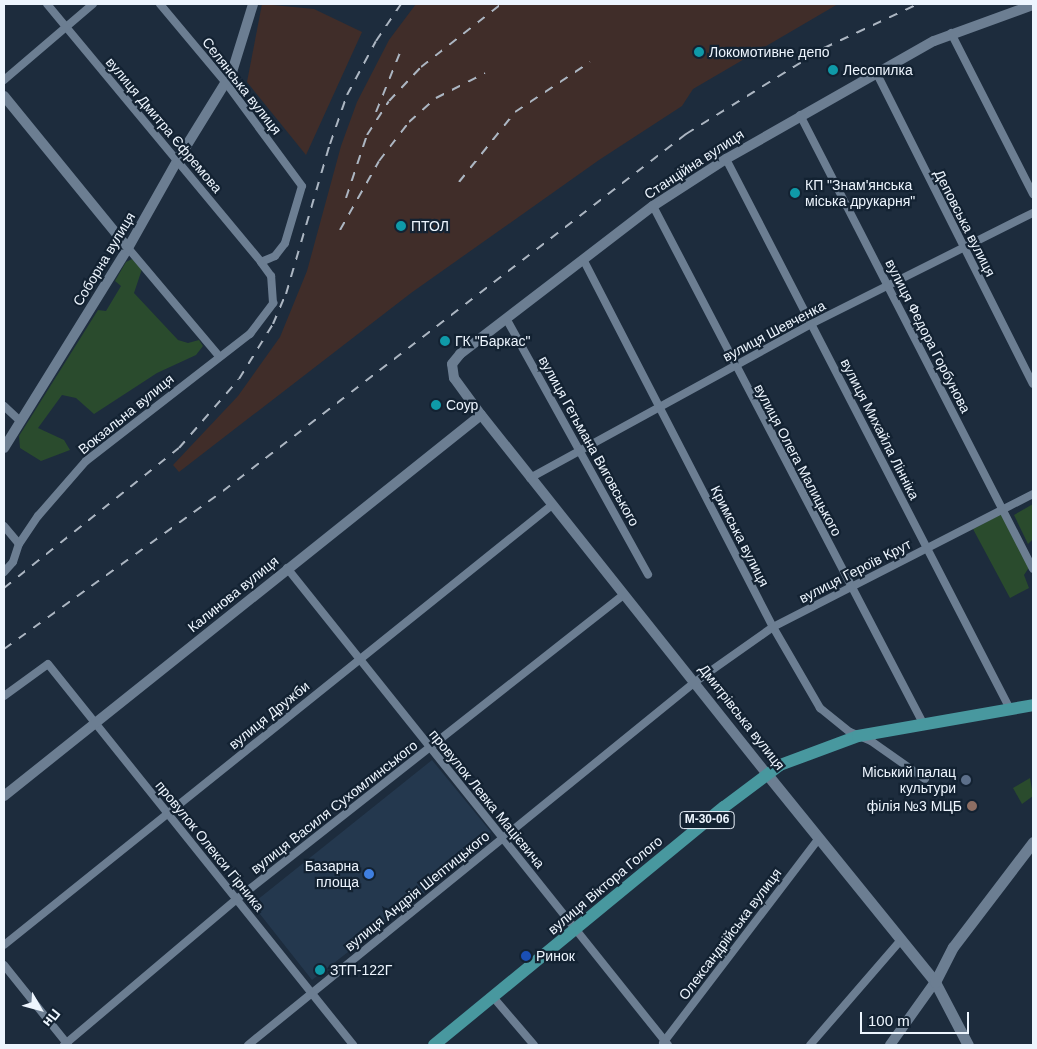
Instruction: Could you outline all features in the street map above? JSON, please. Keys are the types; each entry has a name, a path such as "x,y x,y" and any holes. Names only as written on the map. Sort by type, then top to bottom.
{"main road":[{"name":"вулиця Віктора Голого","path":"434,1045 766,773 811,751 858,736 1011,711 1033,705"},
{"name":"Дмитрівська вулиця","path":"766,773 935,982 968,1045"},
{"path":"935,982 953,947 1033,842"}],"street":[{"name":"вулиця Дмитра Єфремова","path":"48,4 271,276 273,303 250,334 219,356"},
{"path":"4,80 93,4"},
{"name":"Селянська вулиця","path":"160,4 226,83 302,186 284,243 275,256 261,262"},
{"name":"Соборна вулиця","path":"4,448 128,248 177,161 226,83 241,51 253,4"},
{"name":"Станційна вулиця","path":"481,415 454,378 452,364 460,354 584,261 652,206 726,159 876,72 951,33 1033,5"},
{"path":"951,33 1033,194"},
{"name":"Деповська вулиця","path":"876,72 1033,384"},
{"path":"4,96 219,356"},
{"name":"вулиця Федора Горбунова","path":"800,115 1033,569"},
{"name":"вулиця Михайла Лінніка","path":"726,159 1011,711"},
{"name":"вулиця Олега Малицького","path":"652,206 734,366 924,725"},
{"name":"вулиця Шевченка","path":"530,478 580,448 811,324 1033,213"},
{"name":"Кримська вулиця","path":"584,261 773,627 820,708 858,736 871,741 924,779"},
{"name":"вулиця Гетьмана Виговського","path":"507,320 580,448 648,574"},
{"name":"Вокзальна вулиця","path":"4,572 13,562 19,544 38,516 86,461 219,356"},
{"path":"4,406 21,422"},
{"name":"Дмитрівська вулиця","path":"481,415 766,773"},
{"name":"Калинова вулиця","path":"4,796 96,720 481,415"},
{"name":"вулиця Героїв Крут","path":"695,682 773,627 1033,494"},
{"name":"вулиця Дружби","path":"4,945 167,811 552,505"},
{"path":"4,526 19,544"},
{"name":"провулок Левка Мацієвича","path":"287,568 502,838 577,928 665,1044"},
{"name":"вулиця Василя Сухомлинського","path":"66,1044 237,900 624,594"},
{"name":"провулок Олекси Гірника","path":"4,696 48,664 96,720 310,994 353,1045"},
{"name":"вулиця Андрія Шептицького","path":"248,1045 695,682"},
{"name":"Олександрійська вулиця","path":"665,1044 819,838"},
{"path":"810,1045 900,940"},
{"path":"4,965 66,1044"},
{"path":"890,1045 935,982"},
{"path":"493,997 534,1045"}],"shaded area":[{"path":"262,4 314,9 362,32 306,155 247,82"},
{"path":"416,4 838,4 693,89 682,106 599,160 411,293 179,472 173,465 238,396 280,337 307,271 341,146 357,102 389,40"},
{"name":"Базарна площа","path":"432,760 491,832 483,839 487,844 312,980 252,904"}],"green space":[{"path":"132,259 142,269 134,293 178,340 188,343 199,340 203,346 196,355 157,373 94,414 76,398 62,395 38,428 64,440 70,450 41,461 20,448 19,436 98,310 106,311 121,286 115,281 126,262"},
{"path":"1033,504 1033,539 1028,544 1014,515"},
{"path":"1002,514 1030,566 1024,575 1029,588 1010,598 973,529"},
{"path":"1030,778 1033,796 1022,804 1013,788"}],"railway":[{"path":"4,588 179,448 239,379 273,324 286,294 330,144 347,95 376,41 401,4"},
{"path":"346,198 367,135 389,101 421,67 501,4"},
{"path":"4,649 223,491 686,134 824,48 918,4"},
{"path":"376,112 401,50"},
{"path":"459,182 515,112 590,62"},
{"path":"340,230 379,161 409,122 436,98 485,73"}],"place":[{"name":"Локомотивне депо","path":"699,52"},
{"name":"Лесопилка","path":"833,70"},
{"name":"КП \"Знам'янська міська друкарня\"","path":"795,193"},
{"name":"ПТОЛ","path":"401,226"},
{"name":"ГК \"Баркас\"","path":"445,341"},
{"name":"Соур","path":"436,405"},
{"name":"Міський палац культури","path":"966,780"},
{"name":"філія №3 МЦБ","path":"972,806"},
{"name":"Базарна площа","path":"369,874"},
{"name":"Ринок","path":"526,956"},
{"name":"ЗТП-122Г","path":"320,970"}]}
